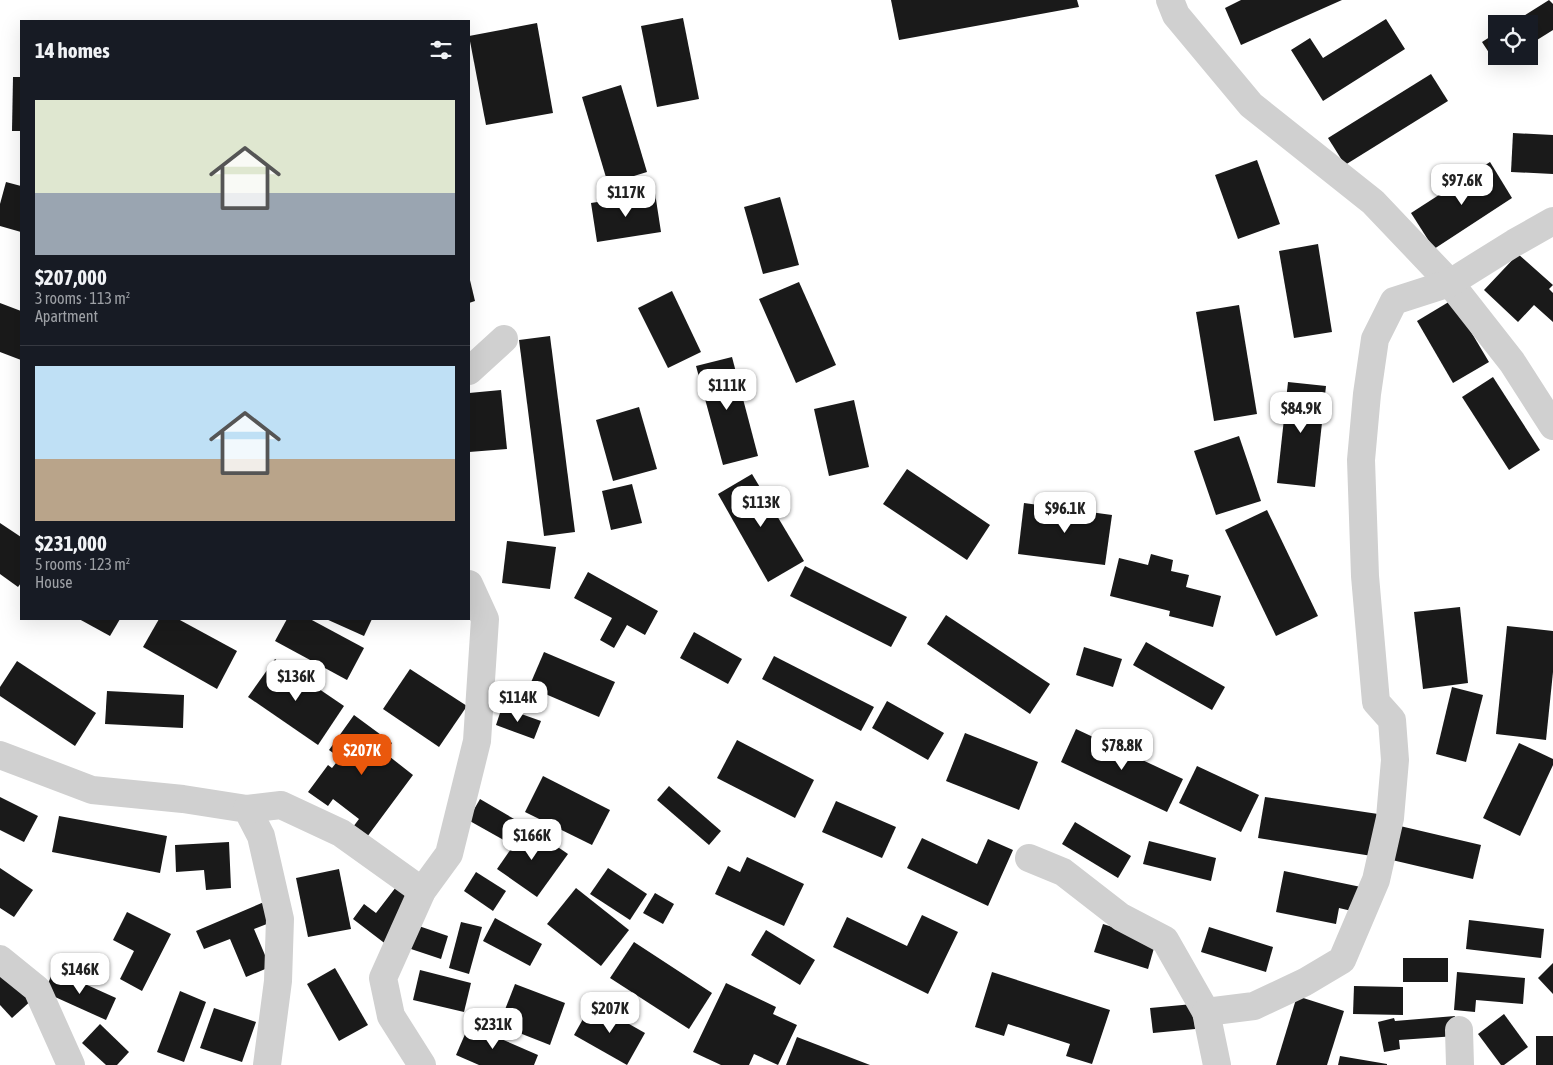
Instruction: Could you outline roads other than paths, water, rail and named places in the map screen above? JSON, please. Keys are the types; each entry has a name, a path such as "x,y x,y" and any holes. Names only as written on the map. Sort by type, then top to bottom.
{"street":[{"path":"1170,0 1176,15 1251,105 1372,202 1450,283 1512,362 1553,426"},
{"path":"1206,1012 1254,1006 1306,982 1342,960 1376,880 1390,818 1395,760 1392,720 1376,702 1364,576 1361,460 1367,394 1375,338 1394,301 1450,283 1514,242 1553,221"},
{"path":"470,370 504,339"},
{"path":"422,1065 390,1016 383,978 422,890 449,854 478,741 485,619 470,586"},
{"path":"0,755 92,790 183,799 246,808 281,805 341,833 422,890"},
{"path":"246,808 261,836 280,919 278,981 267,1065"},
{"path":"1030,858 1064,872 1121,917 1165,940 1206,1012 1217,1065"},
{"path":"0,959 37,989 71,1065"},
{"path":"1459,1030 1460,1065"}]}
